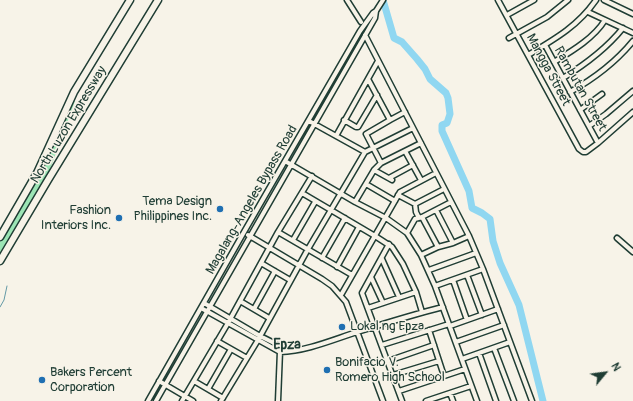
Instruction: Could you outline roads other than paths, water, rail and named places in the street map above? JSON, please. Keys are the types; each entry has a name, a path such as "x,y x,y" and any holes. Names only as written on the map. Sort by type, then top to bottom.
{"highway":[{"name":"North Luzon Expressway","path":"0,237 37,173 74,92 130,0"},
{"name":"North Luzon Expressway","path":"0,261 158,0"}],"street":[{"path":"347,0 361,22"},
{"name":"Magalang-Angeles Bypass Road","path":"156,401 375,18 382,0"},
{"name":"Mangga Street","path":"498,0 579,149 586,152 598,143"},
{"path":"507,15 534,0"},
{"path":"509,38 548,17 568,0"},
{"path":"528,55 568,30 588,12 596,0"},
{"path":"604,0 633,14"},
{"name":"Magalang-Angeles Bypass Road","path":"148,401 360,32 372,13 377,10"},
{"path":"588,12 633,33"},
{"path":"554,62 582,43 596,31 605,20"},
{"path":"563,78 596,56 623,28"},
{"path":"360,32 365,35 469,236 483,269 532,401"},
{"path":"570,92 607,69 633,41"},
{"name":"Rambutan Street","path":"545,45 598,143"},
{"path":"336,136 378,62"},
{"path":"368,79 390,120"},
{"path":"589,126 633,91"},
{"path":"580,110 602,94"},
{"path":"344,120 358,127 377,95"},
{"path":"381,163 366,134 404,112"},
{"path":"598,143 633,112"},
{"path":"309,121 365,152"},
{"path":"194,381 222,399 259,338 290,280 365,152 413,128"},
{"path":"356,202 374,170 381,163 421,143"},
{"path":"406,151 421,180"},
{"path":"285,161 341,194 386,218 407,232 429,270 444,307 449,325 477,401"},
{"path":"374,170 390,179 413,165"},
{"path":"341,295 398,195 402,190 436,173"},
{"path":"182,401 229,321 278,232 312,176"},
{"path":"366,184 395,201"},
{"path":"415,204 444,188"},
{"path":"302,193 389,244 398,255 416,292 422,312"},
{"path":"398,195 415,204"},
{"path":"293,240 315,202"},
{"path":"407,232 414,220 451,202"},
{"path":"415,204 416,212 438,247"},
{"path":"436,210 453,243"},
{"path":"322,258 344,218"},
{"path":"337,267 359,227"},
{"path":"244,232 322,279 341,295 348,307 383,401"},
{"path":"278,232 352,275"},
{"path":"421,255 469,236"},
{"path":"617,238 633,252"},
{"path":"389,244 382,259 362,292 402,401"},
{"path":"429,270 476,253"},
{"path":"382,259 400,297"},
{"path":"261,263 290,280"},
{"path":"435,286 483,269"},
{"path":"254,309 275,271"},
{"path":"468,275 482,315"},
{"path":"371,277 383,303"},
{"path":"453,280 467,320"},
{"path":"368,308 416,292"},
{"path":"240,301 269,318"},
{"path":"204,303 229,321"},
{"path":"201,308 229,321 280,352 287,352 316,346 375,326 444,307"},
{"path":"382,345 467,320 498,309"},
{"path":"456,342 504,325"},
{"path":"429,330 444,376"},
{"path":"259,338 282,347 287,352"},
{"path":"217,341 247,358"},
{"path":"462,359 510,342"},
{"path":"388,361 434,345"},
{"path":"278,401 280,352 282,347"},
{"path":"494,348 514,401"},
{"path":"208,389 231,349"},
{"path":"479,353 496,401"},
{"path":"393,375 440,361"},
{"path":"399,391 465,369"},
{"path":"159,381 193,401"},
{"path":"426,401 471,386"},
{"path":"450,393 453,401"}],"waterway":[{"path":"383,0 394,38 402,42 425,69 430,79 446,93 448,98 450,114 447,123 442,125 442,131 469,191 472,208 490,219 493,241 500,263 519,305 543,401"},
{"path":"0,307 4,300 7,286"}],"place":[{"name":"Tema Design Philippines Inc.","path":"220,209"},
{"name":"Fashion Interiors Inc.","path":"119,218"},
{"name":"Lokal ng Epza","path":"342,327"},
{"name":"Bonifacio V. Romero High School","path":"327,370"},
{"name":"Bakers Percent Corporation","path":"42,380"}],"district":[{"name":"Epza","path":"287,345"}]}
